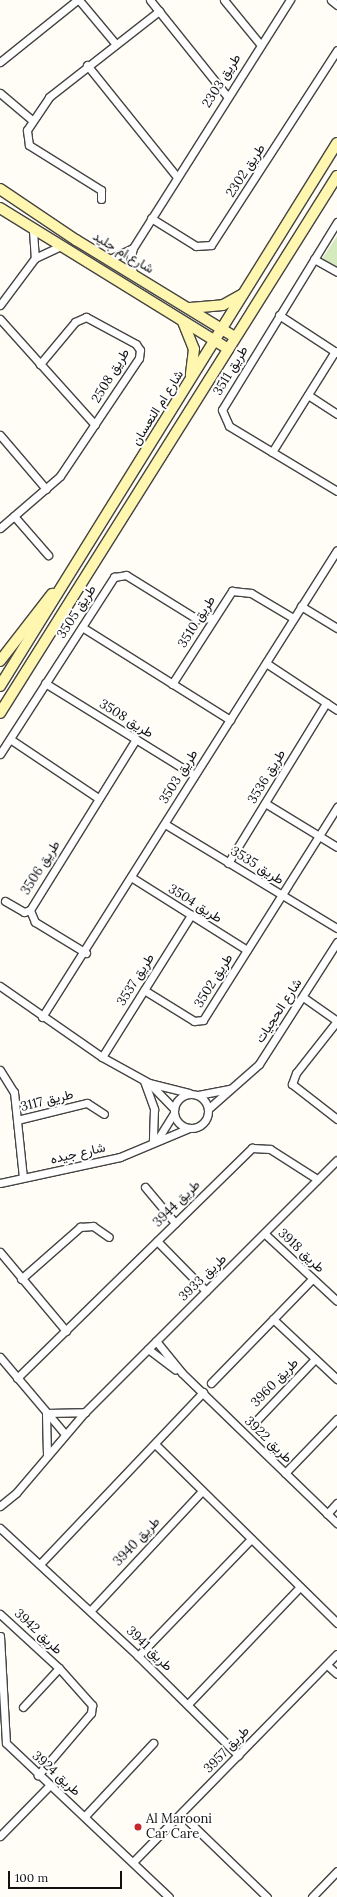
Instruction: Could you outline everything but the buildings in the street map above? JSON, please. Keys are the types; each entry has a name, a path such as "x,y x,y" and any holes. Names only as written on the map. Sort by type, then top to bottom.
{"main road":[{"name":"شارع ام النعسان","path":"0,686 337,143"},
{"path":"0,713 337,176"},
{"name":"شارع ام جليد","path":"0,189 235,337"},
{"path":"0,208 33,231 228,349"},
{"path":"190,308 223,305 243,294"},
{"path":"183,322 194,349 190,381"},
{"path":"0,661 67,578"},
{"path":"0,650 13,643"}],"street":[{"path":"0,62 78,0 115,43"},
{"path":"150,0 227,96"},
{"path":"224,0 260,44"},
{"name":"طريق 2303","path":"133,273 130,261 133,248 227,96 290,0"},
{"path":"330,0 337,5"},
{"path":"101,199 101,190 29,144 26,133 32,120 49,97 115,43 159,11"},
{"name":"طريق 2302","path":"151,218 196,246 211,245 337,50"},
{"path":"87,65 177,177"},
{"path":"0,93 32,120"},
{"name":"طريق 3511","path":"337,222 222,410 229,426 337,491"},
{"path":"33,231 36,258"},
{"path":"0,305 36,258 59,247"},
{"path":"110,259 133,248"},
{"path":"314,259 337,272"},
{"path":"272,452 336,352 279,315"},
{"name":"طريق 2508","path":"0,528 46,490 60,476 139,358 138,346 93,318 83,317 40,364"},
{"name":"طريق 2508","path":"0,319 95,425"},
{"path":"308,395 337,414"},
{"path":"0,435 46,490"},
{"path":"14,516 48,555"},
{"name":"طريق 3503","path":"42,1017 86,953 194,775 337,550"},
{"name":"طريق 3505","path":"0,754 112,579 120,574 197,619 212,618"},
{"name":"طريق 3510","path":"172,684 212,618 229,594 238,590 252,593 293,618"},
{"path":"301,606 337,628"},
{"path":"82,627 230,720"},
{"path":"266,663 337,710"},
{"name":"طريق 3508","path":"45,683 194,775"},
{"name":"طريق 3536","path":"228,863 326,703"},
{"path":"10,739 98,798"},
{"name":"طريق 3506","path":"86,953 35,922 30,910 98,798 136,739"},
{"path":"265,803 337,847"},
{"path":"281,896 337,807"},
{"name":"طريق 3535","path":"165,824 281,896 337,928"},
{"name":"طريق 3504","path":"131,878 247,950"},
{"name":"طريق 3502","path":"144,990 199,1022 208,1016 281,896"},
{"path":"5,901 24,912 30,910"},
{"name":"طريق 3537","path":"102,1057 190,915"},
{"name":"شارع الحجيات","path":"208,1109 259,1064 337,942"},
{"path":"0,986 42,1017 102,1057 146,1082 198,1095 234,1087"},
{"path":"303,997 337,1021 292,1078 296,1089 336,1116"},
{"name":"طريق 3117","path":"0,1070 14,1092 23,1178"},
{"path":"146,1082 174,1111 181,1124 189,1128 204,1122 208,1109 198,1095"},
{"path":"146,1082 154,1109 156,1140"},
{"path":"156,1140 174,1111 178,1100 189,1093"},
{"name":"طريق 3117","path":"17,1120 87,1103 104,1114"},
{"name":"شارع جيده","path":"0,1183 120,1156 156,1140 189,1128"},
{"name":"طريق 3944","path":"17,1378 252,1148 270,1149 317,1179"},
{"name":"طريق 3933","path":"0,1506 16,1492 85,1412 156,1340 265,1234 337,1160"},
{"path":"145,1187 175,1223"},
{"path":"22,1279 80,1227 93,1226 109,1237"},
{"name":"طريق 3918","path":"265,1234 337,1301"},
{"path":"157,1241 206,1291"},
{"path":"0,1252 66,1331"},
{"path":"211,1383 312,1279"},
{"name":"طريق 3960","path":"273,1319 337,1379"},
{"name":"طريق 3922","path":"156,1340 182,1373"},
{"name":"طريق 3922","path":"148,1348 182,1373 203,1392 337,1523"},
{"path":"0,1356 65,1434"},
{"name":"طريق 3960","path":"253,1424 315,1359"},
{"path":"40,1564 156,1445 203,1392"},
{"path":"46,1413 85,1412"},
{"path":"46,1413 47,1455"},
{"path":"285,1473 337,1418"},
{"path":"156,1445 337,1624"},
{"name":"طريق 3940","path":"91,1610 202,1490"},
{"path":"327,1514 337,1503"},
{"name":"طريق 3941","path":"0,1528 91,1610 238,1755"},
{"path":"138,1656 251,1540"},
{"path":"188,1704 300,1587"},
{"name":"طريق 3942","path":"0,1614 59,1668 89,1699 92,1708 38,1775"},
{"name":"طريق 3924","path":"0,1636 4,1738 38,1775 85,1816 169,1897"},
{"name":"طريق 3957","path":"133,1862 182,1815 238,1755 337,1654"},
{"path":"327,1665 337,1674"},
{"name":"طريق 3942","path":"23,1707 59,1668"},
{"path":"85,1816 153,1743"},
{"path":"0,1836 50,1785"},
{"path":"182,1815 267,1897"},
{"path":"312,1897 337,1872"}],"green space":[{"path":"337,236 337,268 322,259"}],"place":[{"name":"Al Marooni Car Care","path":"138,1827"}]}
